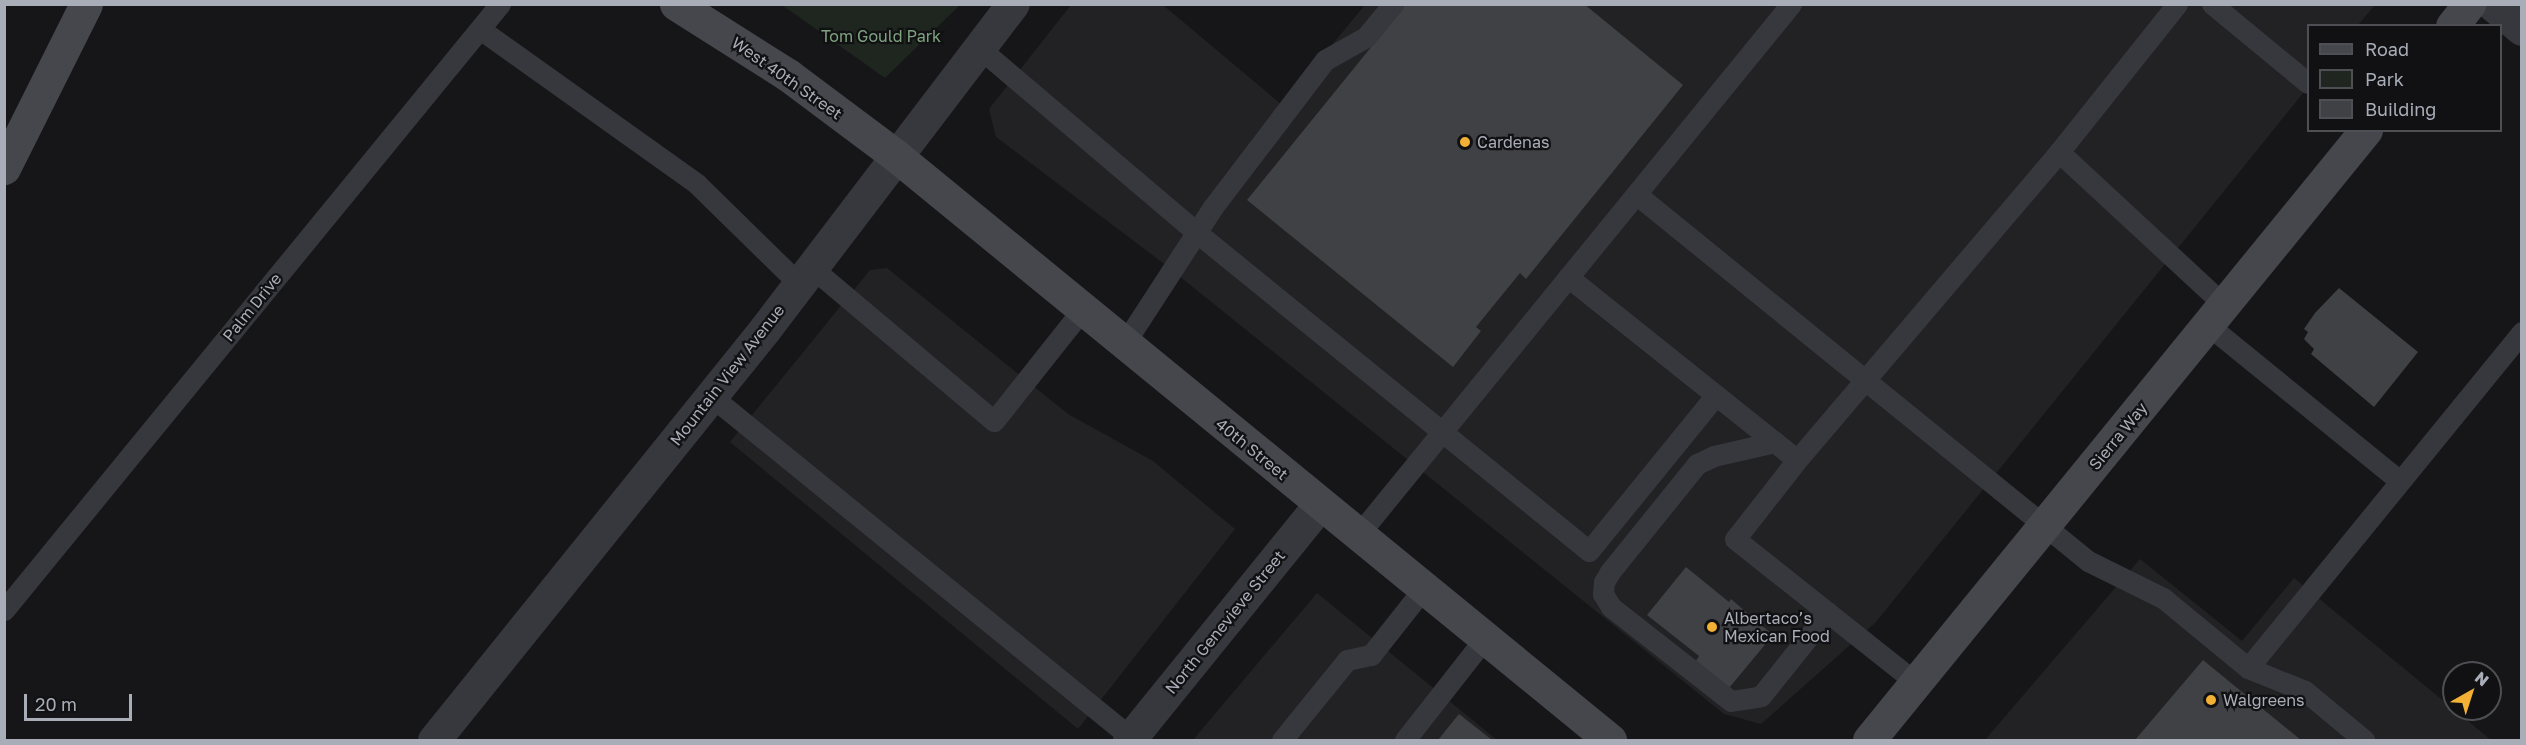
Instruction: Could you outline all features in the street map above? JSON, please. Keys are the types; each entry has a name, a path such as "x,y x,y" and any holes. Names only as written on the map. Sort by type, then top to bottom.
{"main road":[{"path":"4,168 86,4"},
{"name":"West 40th Street","path":"676,4 788,75 895,155"},
{"path":"2454,24 2469,4"},
{"name":"Sierra Way","path":"1869,741 2364,132"},
{"name":"40th Street","path":"895,155 1610,741"}],"street":[{"name":"Mountain View Avenue","path":"434,741 711,396 978,47 1014,4"},
{"path":"2492,4 2522,29"},
{"name":"North Genevieve Street","path":"1132,740 1320,504"}],"lane":[{"name":"Palm Drive","path":"4,610 500,4"},
{"path":"1124,344 1196,232 1325,60 1366,38 1393,4"},
{"path":"1358,535 1791,4"},
{"path":"1917,682 1736,539 1797,460 2059,152 2177,4"},
{"path":"2212,4 2307,82"},
{"path":"480,29 697,184 805,275 994,420 1082,310"},
{"path":"978,47 1196,232 1589,551 1716,395"},
{"path":"2059,152 2216,315 2400,481"},
{"path":"1636,194 2088,561 2163,598 2248,668 2305,691 2364,741"},
{"path":"1568,277 1797,460"},
{"path":"2248,668 2522,332"},
{"path":"711,396 1132,740"},
{"path":"1775,442 1714,456 1697,464 1610,572 1604,582 1604,594 1611,607 1731,701 1761,696 1828,612"},
{"path":"1282,741 1347,660 1371,655 1424,588"},
{"path":"1405,741 1485,638"}],"shaded area":[{"path":"1071,5 1163,5 1282,105 1365,5 2375,5 2359,24 2307,24 2307,88 1876,622 1761,724 1724,714 1163,263 996,137 989,109"},
{"path":"887,268 1068,414 1153,461 1235,529 1078,729 730,442 870,270"},
{"path":"2140,559 2242,641 2294,578 2442,700 2442,721 2468,721 2491,740 1985,740"},
{"path":"1317,593 1497,740 1193,740"}],"green space":[{"name":"Tom Gould Park","path":"782,5 960,5 885,78"}],"building":[{"name":"Cardenas","path":"1406,4 1584,4 1683,85 1526,279 1520,273 1476,327 1481,331 1453,367 1247,200"},
{"path":"2339,288 2418,352 2374,407 2311,354 2314,349 2304,339 2308,332 2304,329 2315,313"},
{"name":"Albertaco’s Mexican Food","path":"1686,567 1729,602 1731,599 1773,635 1729,688 1696,661 1699,656 1647,615"},
{"name":"Walgreens","path":"2203,660 2301,740 2135,740"},
{"path":"1459,714 1492,740 1438,740"}],"place":[{"name":"Cardenas","path":"1465,142"},
{"name":"Albertaco’s Mexican Food","path":"1712,627"},
{"name":"Walgreens","path":"2211,700"}]}
